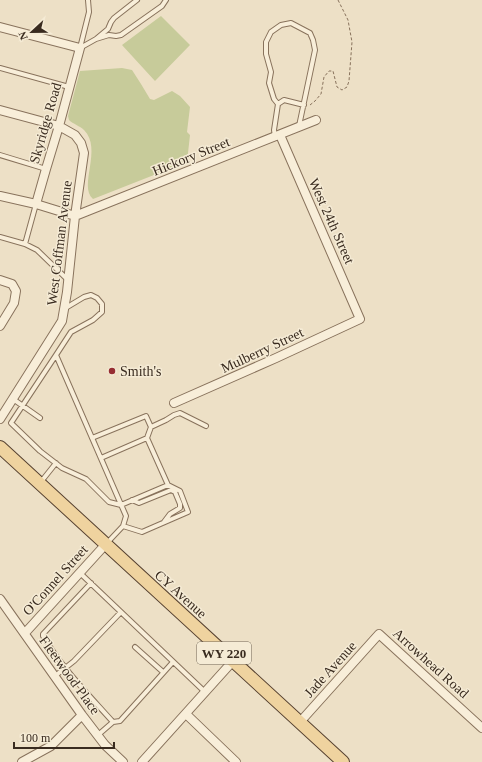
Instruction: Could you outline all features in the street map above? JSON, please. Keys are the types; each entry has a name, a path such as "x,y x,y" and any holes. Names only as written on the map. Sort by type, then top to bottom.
{"main road":[{"name":"CY Avenue","path":"0,447 343,762"}],"street":[{"path":"0,27 80,48"},
{"name":"Skyridge Road","path":"36,204 80,48"},
{"name":"West Coffman Avenue","path":"0,110 59,126 75,135 81,143 84,153 75,216 69,280 62,321 0,418"},
{"name":"Hickory Street","path":"75,216 316,120"},
{"name":"West 24th Street","path":"277,136 360,319"},
{"path":"0,196 36,204 75,216"},
{"path":"0,280 12,284 16,291 14,303 0,326"},
{"name":"Mulberry Street","path":"174,403 360,319"},
{"name":"O'Connel Street","path":"25,633 105,545"},
{"name":"Fleetwood Place","path":"0,599 82,715 105,745 123,762"},
{"name":"Jade Avenue","path":"300,722 379,634"},
{"name":"Arrowhead Road","path":"379,634 482,728"},
{"path":"142,762 233,661"},
{"path":"186,714 236,762"},
{"path":"22,762 51,746 82,715"}],"lane":[{"path":"80,48 89,12 88,0"},
{"path":"80,48 96,39 108,29 114,18 137,0"},
{"path":"96,39 109,35 121,35 162,6 166,0"},
{"path":"277,136 274,130 278,104 274,98 269,83 271,72 266,54 266,42 271,32 291,22 310,33 315,50 299,126"},
{"path":"0,68 69,87"},
{"path":"278,104 284,100 304,104"},
{"path":"0,155 46,169"},
{"path":"25,244 36,204"},
{"path":"0,237 25,244 37,250 69,280"},
{"path":"64,309 84,297 91,295 97,298 102,304 102,312 93,320 71,332 22,406 12,424 40,451 62,468 86,479 109,502 121,505 168,485"},
{"path":"56,355 126,516 124,526 105,545"},
{"path":"13,399 40,418"},
{"path":"101,458 146,438 151,427 180,413 206,426"},
{"path":"92,438 146,416 151,427"},
{"path":"124,526 142,532 188,512 180,491 168,485 146,438"},
{"path":"40,484 56,463"},
{"path":"132,500 139,503 170,490 175,492 180,508 170,514 164,522"},
{"path":"80,573 205,692"},
{"path":"91,583 43,634 43,636 51,650 65,668 113,722"},
{"path":"55,676 74,661 121,612"},
{"path":"136,647 163,672"},
{"path":"98,735 113,722 120,721 173,662"}],"path":[{"path":"302,110 315,102 321,94 324,77 329,71 333,71 337,87 342,90 347,87 349,81 352,42 348,20 338,0"}],"green space":[{"path":"161,16 190,45 155,81 122,45"},
{"path":"122,68 132,70 150,99 154,100 172,91 180,96 190,107 187,132 190,135 187,162 93,199 89,193 88,185 91,157 89,138 81,127 69,120 68,116 80,71"}],"place":[{"name":"Smith's","path":"112,371"}]}
